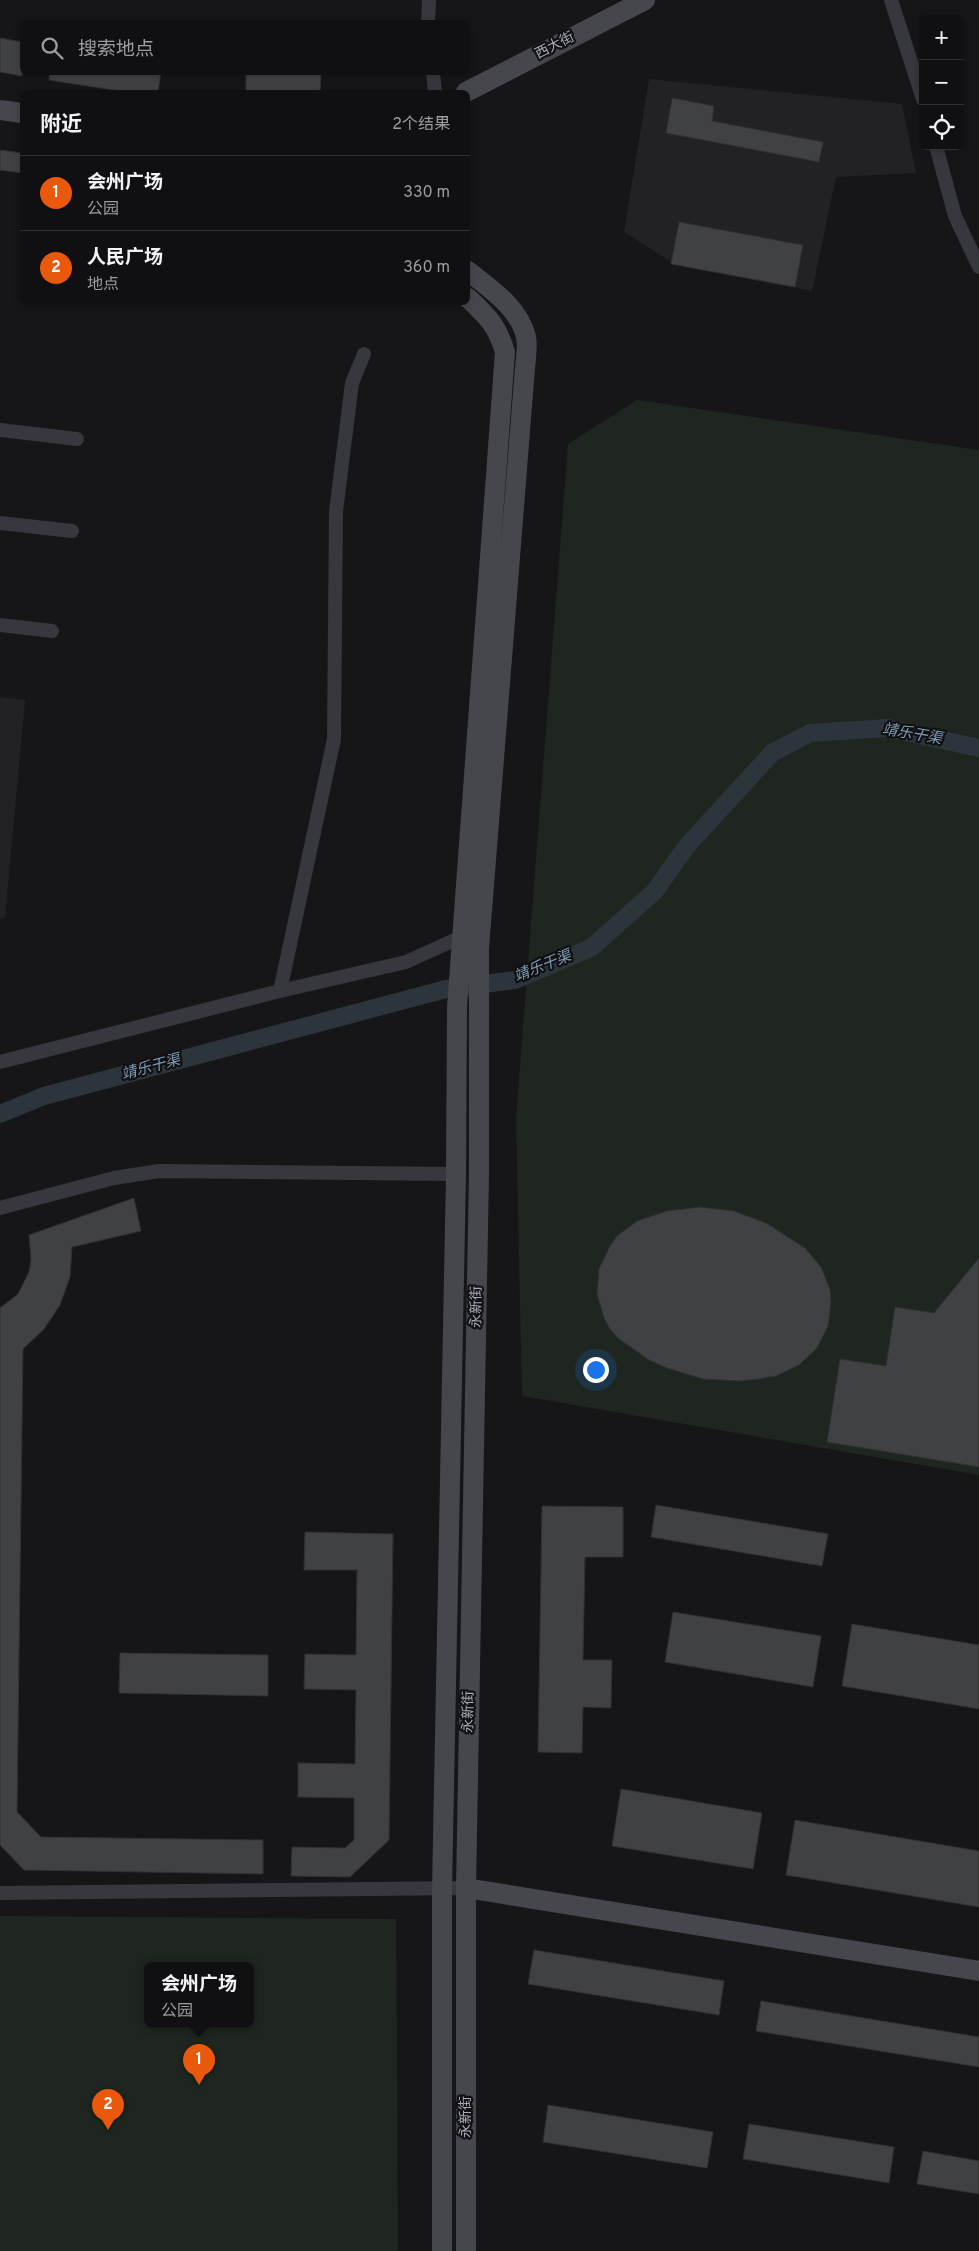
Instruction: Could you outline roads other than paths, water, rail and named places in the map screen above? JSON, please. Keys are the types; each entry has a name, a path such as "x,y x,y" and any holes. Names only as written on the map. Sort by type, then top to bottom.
{"street":[{"path":"428,20 429,0"},
{"name":"西大街","path":"470,90 645,0"},
{"path":"891,0 919,88"},
{"path":"433,75 435,90"},
{"path":"0,110 20,114"},
{"path":"937,150 955,216 979,267"},
{"path":"467,945 526,368 526,337 517,318 502,299 470,273"},
{"path":"467,945 505,352 499,333 489,318 470,300"},
{"path":"280,991 334,739 336,511 352,383 364,354"},
{"path":"0,430 77,439"},
{"path":"0,523 72,531"},
{"path":"0,625 52,631"},
{"path":"0,1062 280,991 406,962 467,945"},
{"name":"永新街","path":"442,2251 442,1890 456,1174 457,1008 467,945"},
{"name":"永新街","path":"466,2251 466,1888 480,1173 478,1012 467,945"},
{"path":"0,1208 114,1178 159,1171 480,1173"},
{"path":"0,1893 442,1890 466,1888 979,1971"}],"waterway":[{"name":"靖乐干渠","path":"0,1114 44,1096 446,989 515,980 591,948 655,891 686,847 772,753 810,733 888,728 979,748"}],"place":[{"name":"会州广场","path":"199,2085"},
{"name":"人民广场","path":"108,2130"}]}
